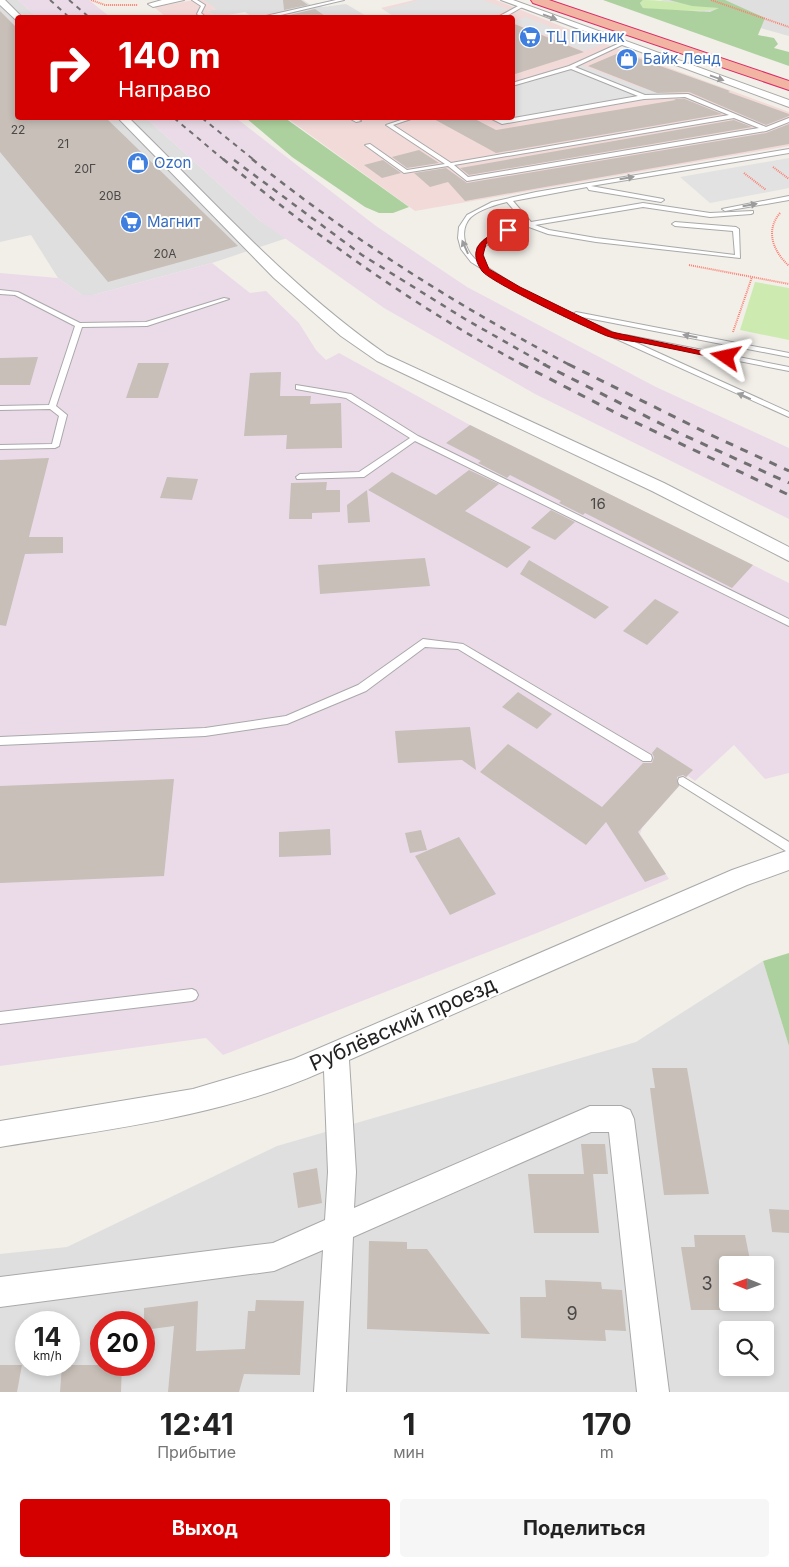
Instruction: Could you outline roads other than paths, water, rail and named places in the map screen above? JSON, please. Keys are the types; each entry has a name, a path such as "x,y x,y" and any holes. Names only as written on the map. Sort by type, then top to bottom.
{"highway":[{"path":"537,0 789,86"},
{"path":"564,0 789,76"}],"street":[{"path":"0,0 16,15"},
{"path":"153,4 180,0"},
{"path":"504,0 789,104"},
{"path":"125,120 290,288 344,334 382,358 658,487 789,554"},
{"name":"Рублёвский проезд","path":"0,1134 193,1102 295,1071 740,877 789,860"},
{"path":"330,1392 342,1172 336,1053"},
{"path":"0,1292 274,1257 590,1119 621,1119 653,1392"}],"lane":[{"path":"194,0 202,6 199,13 201,15"},
{"path":"269,15 342,0"},
{"path":"504,15 522,6"},
{"path":"515,84 571,67 622,43"},
{"path":"571,67 644,97"},
{"path":"515,120 644,97 686,96 766,129"},
{"path":"368,145 406,172 734,116"},
{"path":"405,120 389,125 449,164 467,180 766,129 789,120"},
{"path":"498,120 502,122 513,120"},
{"path":"789,151 581,186 510,200 478,209 469,216 462,226 461,238 464,249 473,261 563,312 789,416"},
{"path":"581,186 716,209 789,198"},
{"path":"510,200 530,225 548,232 596,240 738,257 736,229 674,224"},
{"path":"486,270 480,255 480,248 484,242 499,233 530,225 643,205 710,215 751,212"},
{"path":"0,292 16,294 79,324 147,324 226,299"},
{"path":"563,312 789,355"},
{"path":"52,407 79,324"},
{"path":"610,334 789,370"},
{"path":"299,387 348,396 415,438 789,624"},
{"path":"0,408 52,407 63,415 55,446 0,448"},
{"path":"300,477 360,475 415,438"},
{"path":"0,741 205,732 287,720 362,688 423,644 460,646 647,758"},
{"path":"683,781 789,848"},
{"path":"0,1018 192,995"}],"railway":[{"path":"50,0 67,15"},
{"path":"69,0 86,15"},
{"path":"176,120 224,160"},
{"path":"204,120 254,160"},
{"path":"223,159 294,216 368,270 483,343 523,365"},
{"path":"252,159 327,216 406,270 528,343 570,365"},
{"path":"234,160 362,255 465,319 546,365"},
{"path":"521,364 620,415 789,495"},
{"path":"543,364 679,433 789,483"},
{"path":"570,365 711,435 789,471"}],"place":[{"name":"ТЦ Пикник","path":"530,37"},
{"name":"Байк Ленд","path":"627,59"},
{"name":"Ozon","path":"138,163"},
{"name":"Магнит","path":"131,222"}]}
